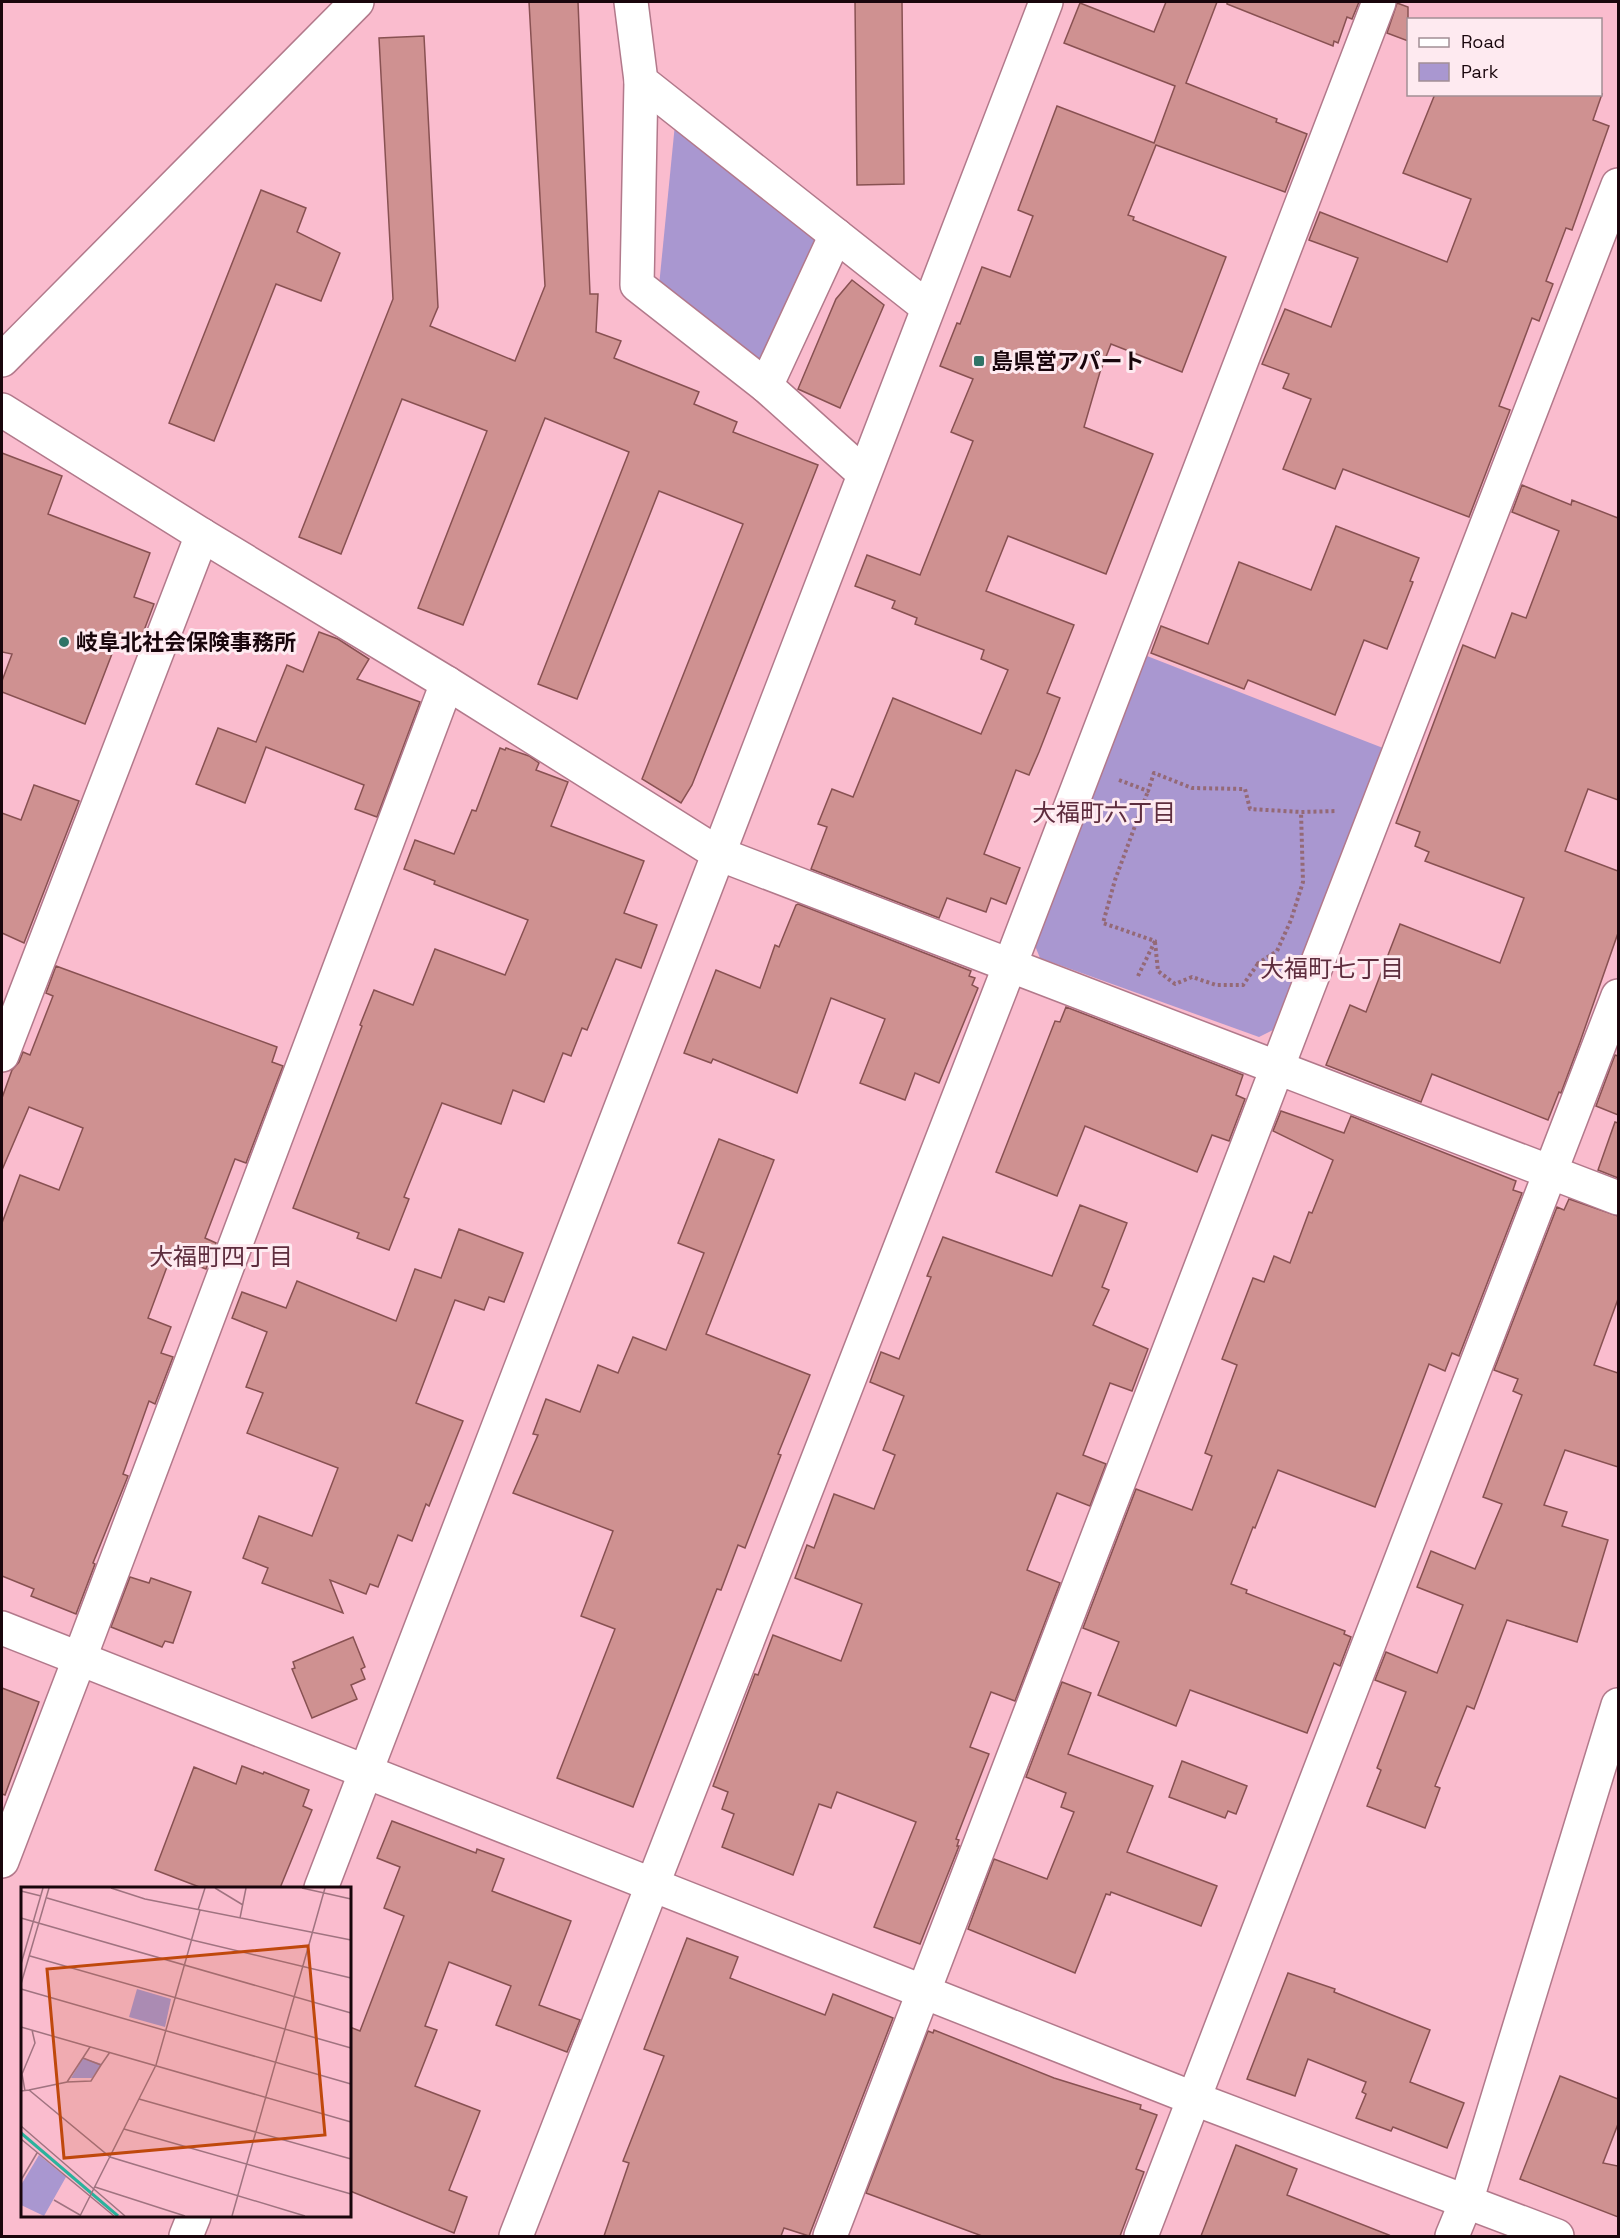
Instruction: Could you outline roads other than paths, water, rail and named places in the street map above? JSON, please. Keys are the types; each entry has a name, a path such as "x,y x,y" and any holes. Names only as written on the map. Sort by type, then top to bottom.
{"street":[{"path":"2,360 357,2"},
{"path":"631,2 641,81 637,285 766,386 863,473"},
{"path":"321,1887 720,854 863,473 1046,2"},
{"path":"516,2236 1010,965 1379,2"},
{"path":"641,81 927,307"},
{"path":"830,2236 1277,1067 1618,185"},
{"path":"766,386 836,235"},
{"path":"2,410 202,535 447,683 720,854 1618,1198"},
{"path":"2,1055 202,535"},
{"path":"2,1861 447,683"},
{"path":"1142,2236 1618,996"},
{"path":"2,1628 1195,2099 1557,2236"},
{"path":"1452,2236 1466,2202 1618,1705"},
{"path":"186,2236 194,2217"}],"place":[{"name":"島県営アパート","path":"979,361"},
{"name":"岐阜北社会保険事務所","path":"64,642"}],"district":[{"name":"大福町六丁目","path":"1104,812"},
{"name":"大福町七丁目","path":"1332,968"},
{"name":"大福町四丁目","path":"221,1256"}]}
